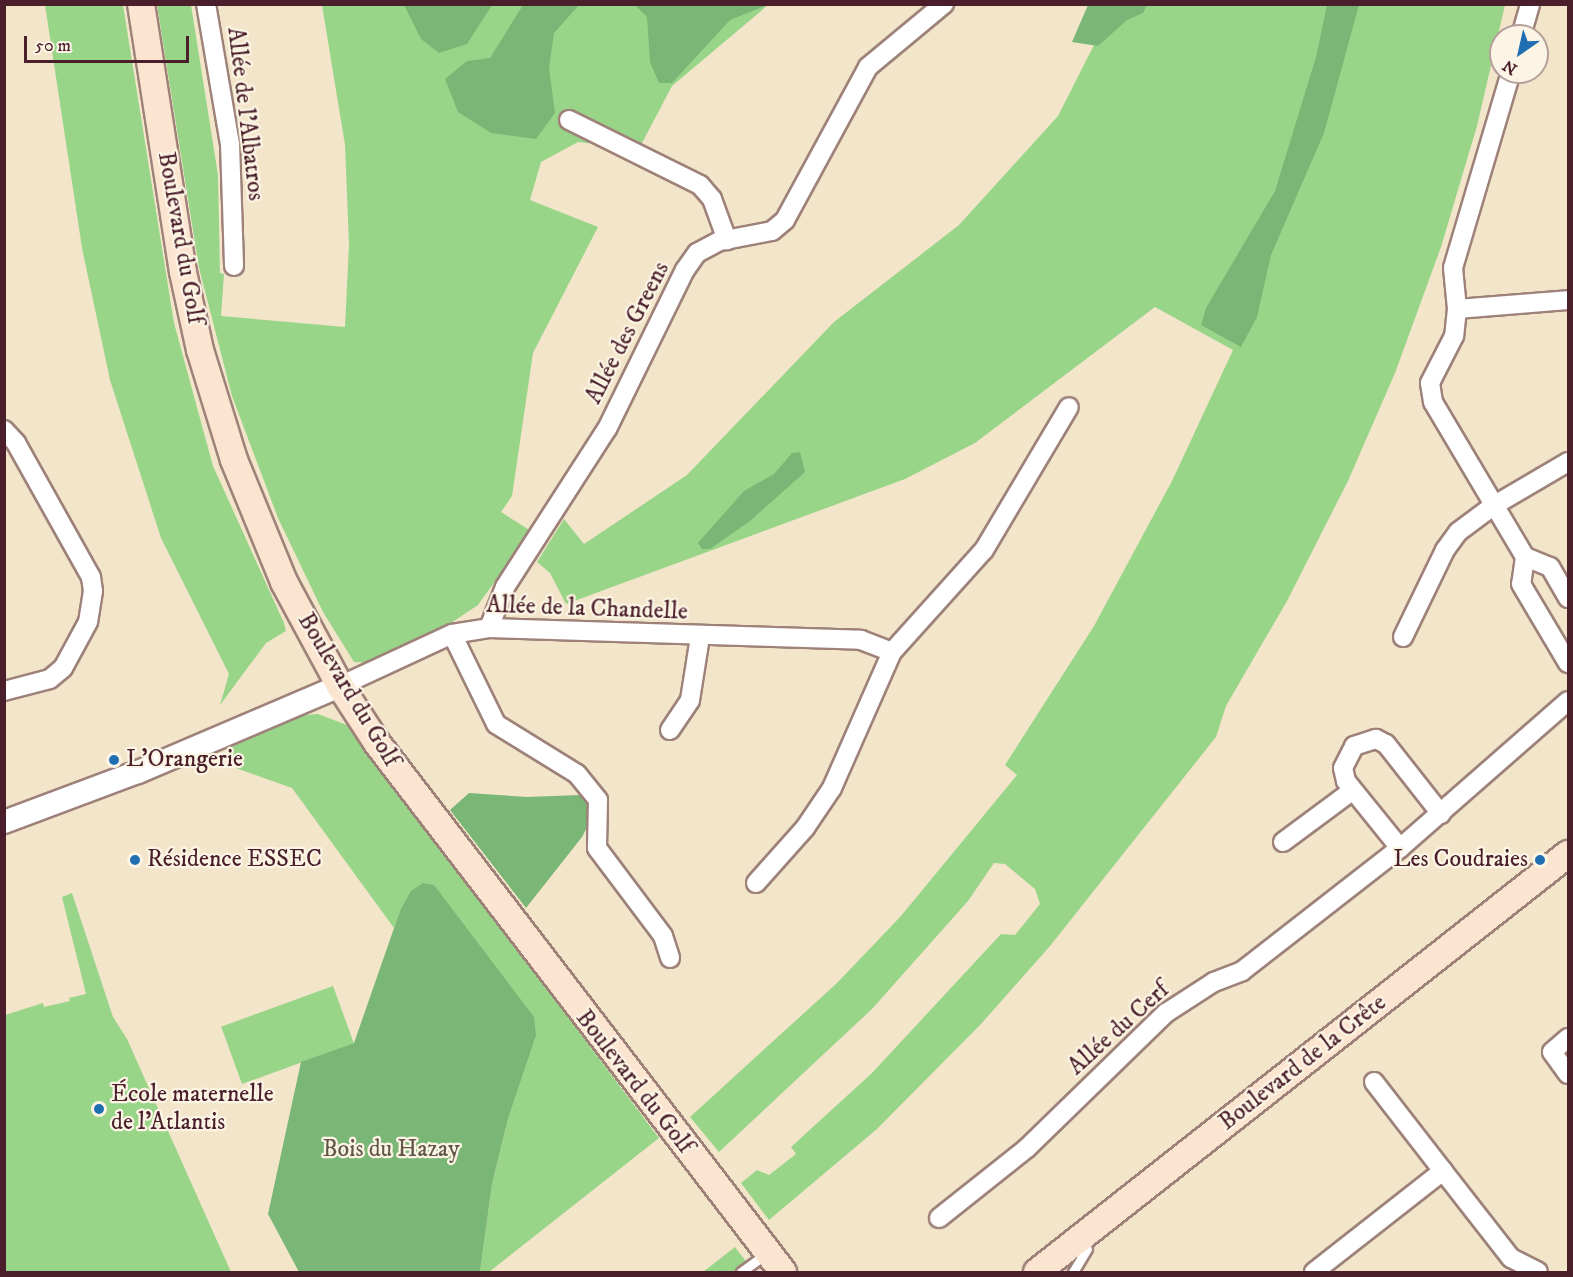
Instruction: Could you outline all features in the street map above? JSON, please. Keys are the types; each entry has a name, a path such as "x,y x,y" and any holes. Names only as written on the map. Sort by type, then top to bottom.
{"main road":[{"name":"Boulevard du Golf","path":"141,4 183,272 212,392 265,538 340,686 427,812 778,1267"},
{"name":"Boulevard de la Crête","path":"1038,1272 1569,854"},
{"name":"Boulevard de la Crête","path":"1058,1272 1569,873"}],"street":[{"name":"Allée de l'Albatros","path":"206,4 230,144 234,266"},
{"name":"Allée des Greens","path":"489,628 505,586 607,429 685,270 697,254 727,240 772,231 785,220 868,67 944,4"},
{"path":"1524,24 1530,4"},
{"path":"1507,84 1453,268 1457,309 1454,336 1431,376 1430,392 1493,506 1526,557 1550,567 1569,598"},
{"path":"568,120 700,185 712,199 727,240"},
{"path":"1457,309 1569,300"},
{"path":"756,883 805,828 832,788 892,652 984,550 1069,406"},
{"path":"4,430 16,443 91,577 93,591 88,622 63,668 50,679 4,692"},
{"path":"1403,637 1445,550 1458,532 1493,506 1569,462"},
{"path":"1526,557 1521,584 1569,663"},
{"name":"Allée de la Chandelle","path":"340,686 452,634 489,628 700,637 861,640 892,652"},
{"path":"452,634 496,724 577,774 598,800 597,848 663,936 670,958"},
{"name":"Allée de la Chandelle","path":"670,730 690,699 700,637"},
{"path":"4,822 138,772 340,686"},
{"name":"Allée du Cerf","path":"939,1218 1028,1148 1166,1012 1214,982 1242,971 1400,848 1569,701"},
{"path":"1400,848 1352,791 1343,768 1354,746 1376,740 1386,744 1441,814"},
{"path":"1283,842 1352,791"},
{"path":"1569,1038 1552,1052 1569,1074"},
{"path":"1374,1082 1511,1258 1538,1272"},
{"path":"1314,1272 1443,1171"}],"lane":[{"name":"Boulevard de la Crête","path":"1073,1272 1087,1248"},
{"path":"741,1272 778,1267"}],"green space":[{"path":"1088,4 1147,5 1143,13 1127,20 1098,46 1072,42"},
{"path":"45,5 123,5 174,323 213,466 286,631 266,643 220,705 229,674 161,538 110,380 82,248"},
{"path":"157,5 191,5 218,175 220,273 224,274 221,316 345,327 349,244 345,145 322,5 768,5 672,86 632,162 595,144 578,142 541,162 530,200 598,227 533,353 512,496 501,512 531,531 478,605 436,633 370,663 354,662 323,612 278,518 232,396 199,268"},
{"path":"404,5 492,5 467,44 439,53 421,39"},
{"path":"523,5 579,5 554,33 549,68 555,113 536,139 491,133 458,112 445,79 467,61 490,58"},
{"path":"635,5 767,5 730,20 672,83 659,83 650,62 647,17"},
{"path":"1109,5 1505,5 1501,24 1489,24 1489,74 1477,126 1441,247 1395,373 1348,481 1287,601 1226,706 1216,737 1050,946 981,1024 877,1129 769,1220 741,1183 757,1170 769,1175 796,1154 791,1147 872,1073 1001,934 1015,935 1040,904 1035,889 1005,864 994,863 968,901 872,1009 719,1152 690,1117 837,983 901,916 1017,775 1005,765 1094,626 1172,481 1233,350 1155,307 975,443 905,479 566,604 550,573 537,562 564,519 584,544 687,475 834,322 959,225 1058,116 1096,41"},
{"path":"1327,5 1359,5 1324,133 1271,255 1257,317 1241,347 1201,325 1206,308 1275,191 1316,57"},
{"path":"800,452 805,472 750,521 710,549 702,549 698,543 744,491 774,474 792,453"},
{"path":"318,714 347,725 659,1138 489,1272 480,1272 492,1184 508,1119 536,1036 400,911 394,928 292,788 236,768 226,748 305,715"},
{"path":"469,793 527,797 580,795 592,807 593,816 582,837 526,908 450,810"},
{"name":"Bois du Hazay","path":"423,883 434,885 534,1017 536,1036 508,1119 492,1184 480,1272 299,1272 268,1214 301,1062 354,1043 400,911 411,891"},
{"path":"72,893 113,1017 127,1039 231,1272 5,1272 5,1015 43,1003 44,1007 70,1001 69,998 86,994 62,897"},
{"path":"333,986 354,1043 242,1084 221,1027"},
{"path":"735,1247 754,1272 703,1272"}],"place":[{"name":"L'Orangerie","path":"114,760"},
{"name":"Résidence ESSEC","path":"135,860"},
{"name":"Les Coudraies","path":"1540,860"},
{"name":"École maternelle de l'Atlantis","path":"99,1109"}]}
